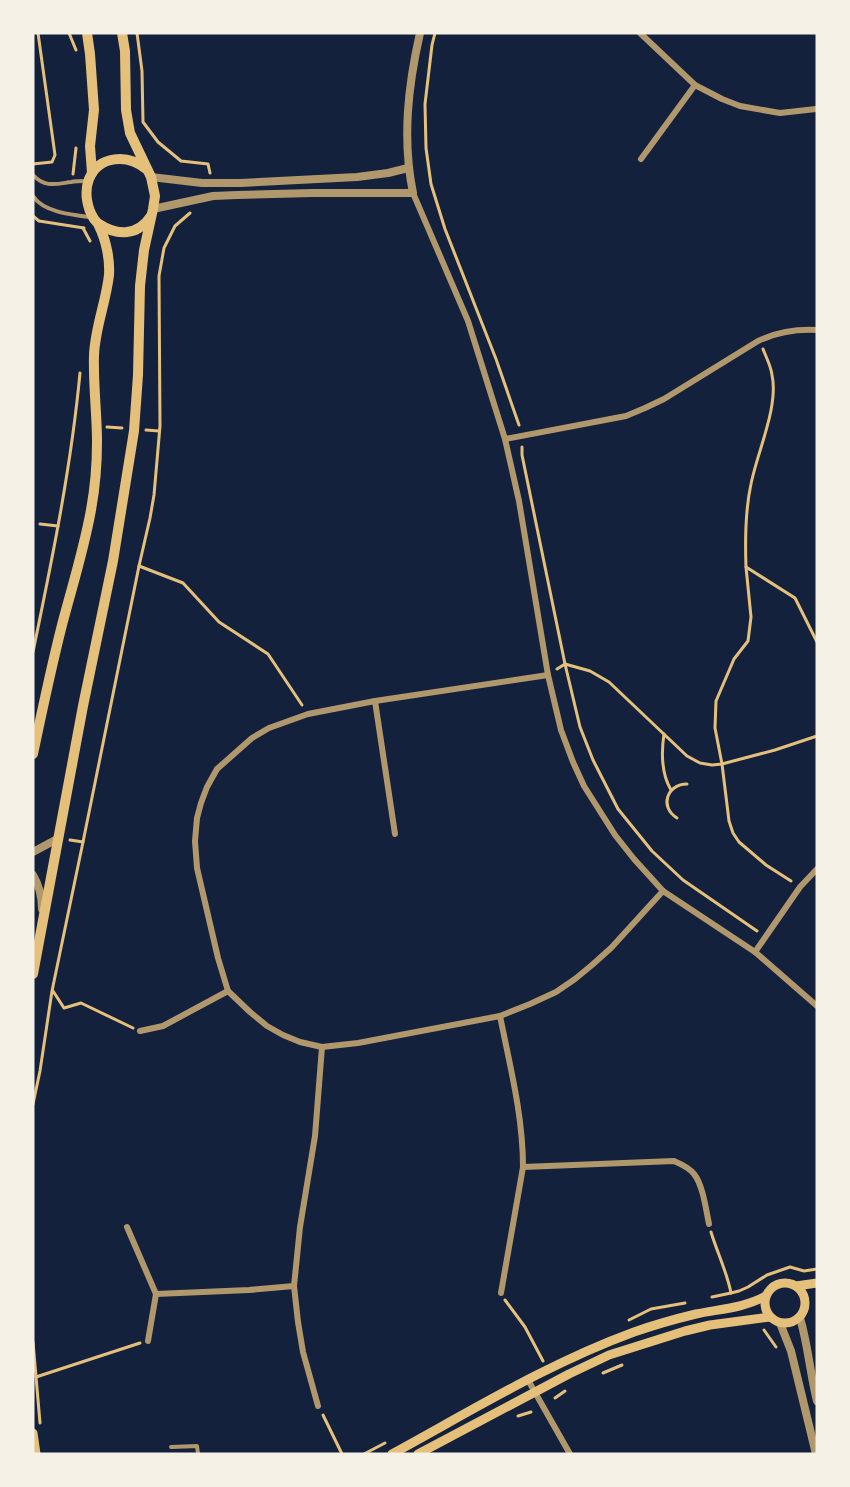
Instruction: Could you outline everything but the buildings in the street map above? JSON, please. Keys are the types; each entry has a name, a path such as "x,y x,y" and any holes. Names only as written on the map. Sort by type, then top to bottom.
{"main road":[{"path":"33,754 91,509 96,464 94,353 109,271 109,258 87,200 94,110 87,33"},
{"path":"33,974 112,561 134,429 140,286 144,250 155,196 149,174 130,133 126,110 126,51 122,33"},
{"path":"90,177 104,163 113,159 132,160 140,164 149,174"},
{"path":"96,221 112,231 128,233 137,230 148,221 152,213"},
{"path":"392,1454 584,1352 637,1331 694,1315 743,1306 766,1296 772,1288 778,1285 787,1283 796,1286 817,1283"},
{"path":"796,1286 805,1296 806,1303 802,1314"},
{"path":"766,1296 766,1309 770,1317 780,1323 792,1323 817,1304"},
{"path":"418,1454 535,1391 609,1355 710,1325 770,1317"},
{"path":"36,1454 37,1432"}],"street":[{"path":"420,33 407,112 408,168 413,193 468,321 505,439 519,501 548,675 561,730 573,762 584,786 615,835 663,891 756,952 817,1006"},
{"path":"640,33 694,85 722,99 759,110 780,113 816,109"},
{"path":"641,159 694,85"},
{"path":"149,174 212,183 357,177 408,168"},
{"path":"152,213 213,196 413,193"},
{"path":"505,439 626,416 664,399 758,340 784,331 817,330"},
{"path":"548,675 375,701 308,714 268,728 252,738 217,769 207,787 196,818 195,841 197,868 228,991 250,1012 275,1030 300,1042 322,1047 358,1043 500,1016 556,992 575,979 610,948 663,891"},
{"path":"375,701 395,834"},
{"path":"33,852 58,838"},
{"path":"756,952 800,887 817,869"},
{"path":"33,875 42,900 43,922"},
{"path":"140,1031 163,1026 228,991"},
{"path":"500,1016 518,1107 523,1146 523,1167 501,1293"},
{"path":"318,1406 303,1352 294,1286 300,1227 315,1136 322,1047"},
{"path":"523,1167 674,1161 693,1172 699,1181 709,1224"},
{"path":"127,1227 156,1294 148,1341"},
{"path":"156,1294 294,1286"},
{"path":"802,1314 810,1373 817,1401"},
{"path":"780,1323 787,1341 816,1454"},
{"path":"528,1380 570,1454"}],"lane":[{"path":"33,176 50,185 60,185 90,177"},
{"path":"33,196 36,201 58,212 96,221"},
{"path":"171,1447 197,1446 198,1454"}],"path":[{"path":"33,164 52,162 55,155 38,33"},
{"path":"69,33 77,52"},
{"path":"137,33 142,71 143,122 158,142 181,161 208,164 212,183"},
{"path":"435,33 425,104 426,148 431,184 445,229 496,359 522,435 522,455 580,728 593,760 618,809 652,851 683,879 752,927"},
{"path":"72,181 76,147"},
{"path":"33,1104 52,991 154,495 159,431 159,276 164,248 175,226 190,213"},
{"path":"33,216 39,221 84,228"},
{"path":"73,216 84,228 92,247"},
{"path":"758,340 773,376 773,397 764,441 751,484 745,531 746,567 752,617 748,641 734,659 716,701 714,728 733,833 739,843 766,865 800,887"},
{"path":"33,652 58,526 73,435 80,370"},
{"path":"97,427 159,431"},
{"path":"40,524 58,526"},
{"path":"139,566 183,583 219,622 268,654 308,714"},
{"path":"746,567 795,598 817,642"},
{"path":"548,675 565,664 590,671 609,682 687,756 700,763 722,764 817,736"},
{"path":"664,734 663,771 671,790"},
{"path":"677,818 668,810 668,796 671,790 680,784 687,784"},
{"path":"58,838 83,842"},
{"path":"52,991 64,1008 81,1003 140,1031"},
{"path":"709,1224 731,1293 748,1287 767,1275 790,1268 817,1269"},
{"path":"501,1293 525,1327 549,1369"},
{"path":"758,1329 764,1329 787,1341"},
{"path":"36,1377 148,1341"},
{"path":"33,1342 37,1432"},
{"path":"596,1376 625,1364"},
{"path":"555,1398 567,1389"},
{"path":"318,1406 342,1454"}]}
